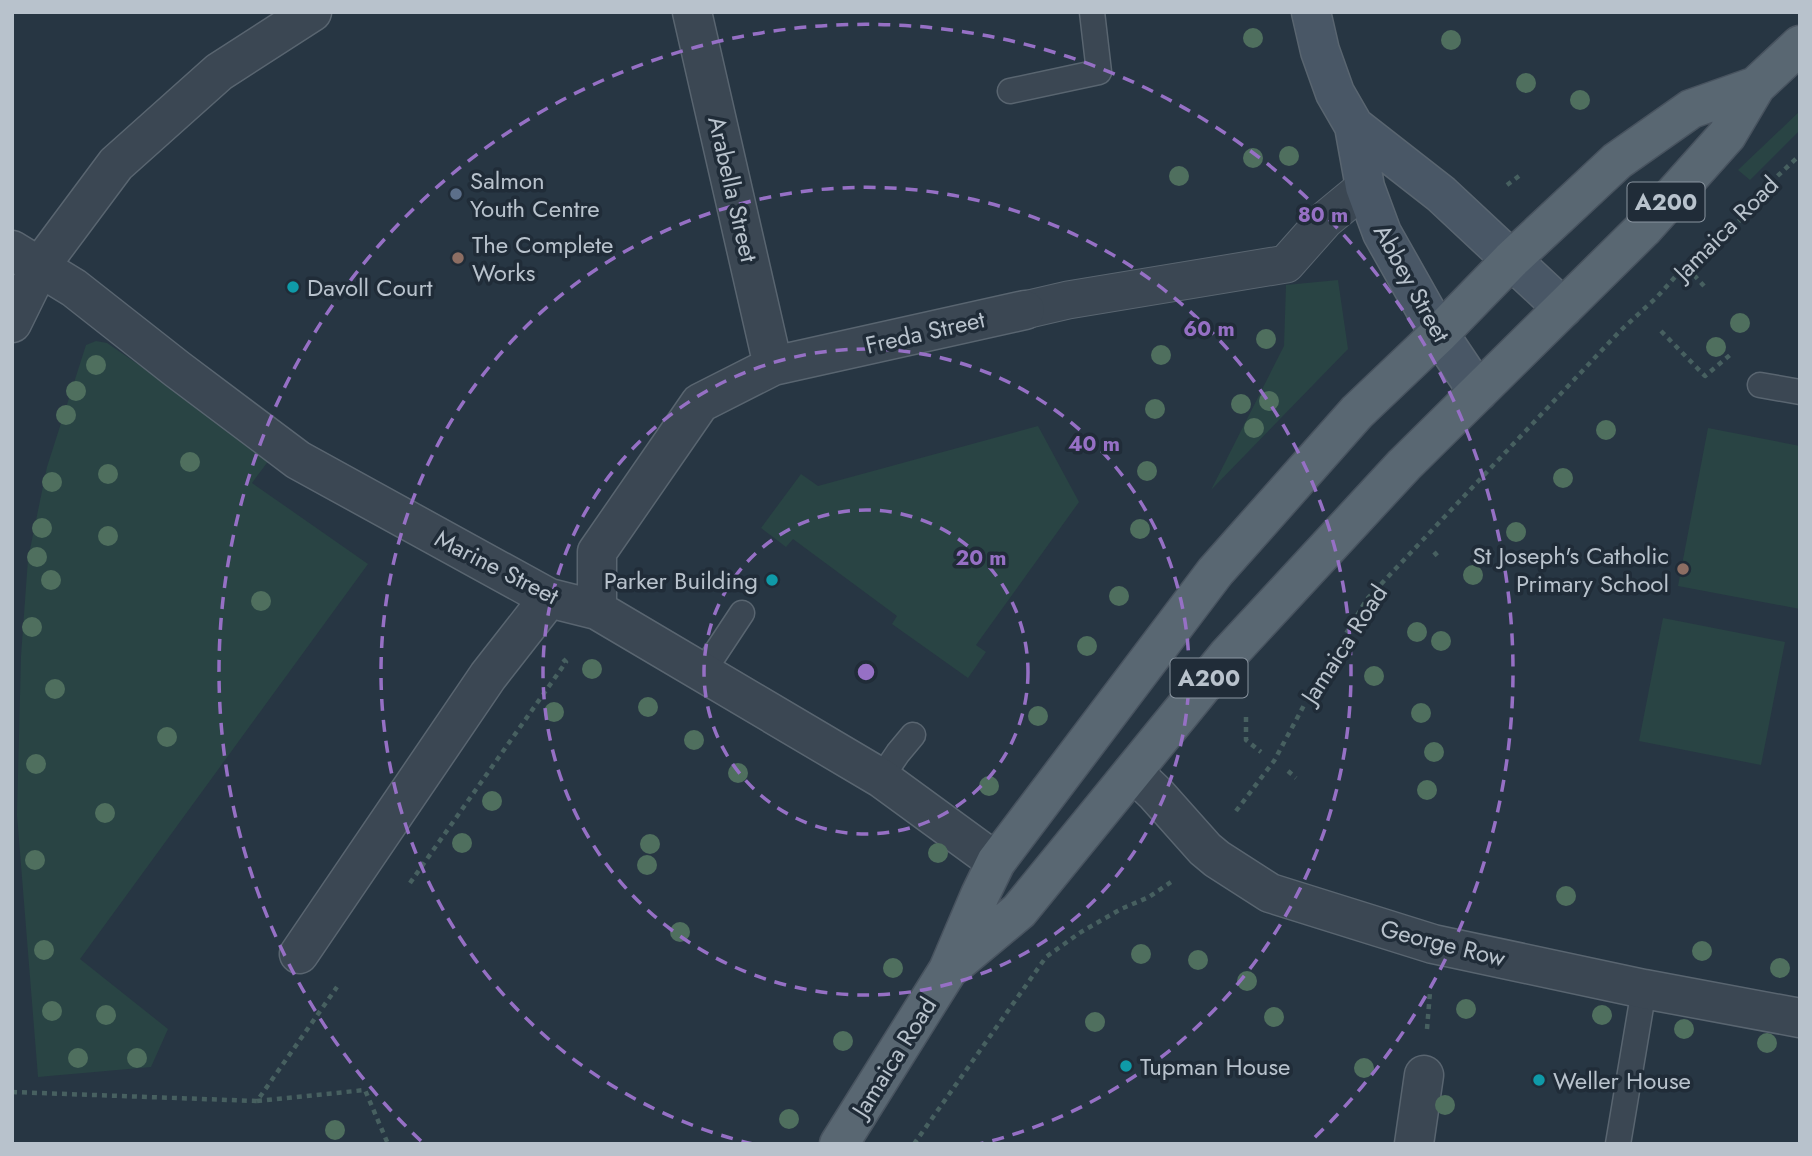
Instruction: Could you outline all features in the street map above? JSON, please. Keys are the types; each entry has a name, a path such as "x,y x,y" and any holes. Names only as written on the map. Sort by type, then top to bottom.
{"main road":[{"name":"Abbey Street","path":"1311,12 1320,51 1335,93 1354,126 1365,187 1382,233 1439,334 1478,392"},
{"name":"Jamaica Road","path":"948,970 1019,911 1227,656 1355,516 1643,229 1727,135 1756,86 1800,45"},
{"name":"Jamaica Road","path":"839,1144 948,970 979,895 996,862 1215,572 1357,412 1511,260 1617,161 1691,109 1756,86"},
{"name":"Abbey Street","path":"1354,126 1441,194 1563,308"}],"street":[{"name":"Arabella Street","path":"692,12 773,366"},
{"path":"12,323 26,258 116,164 219,72 309,13"},
{"name":"Freda Street","path":"597,610 597,552 700,403 773,366 1068,300 1286,264 1325,220 1365,187"},
{"name":"Marine Street","path":"26,258 74,288 298,460 549,598 597,610 881,778 996,862"},
{"path":"299,954 488,677 549,598"},
{"name":"George Row","path":"1133,772 1205,849 1270,893 1433,944 1644,989 1800,1018"},
{"path":"1413,1144 1424,1075"}],"lane":[{"path":"1010,91 1099,72 1092,12"},
{"path":"1760,385 1800,391"},
{"path":"703,672 742,613"},
{"path":"881,778 913,735"},
{"path":"1618,1144 1644,989"}],"path":[{"name":"Jamaica Road","path":"914,1144 1046,957 1081,932 1121,909 1149,897 1205,849 1274,761 1316,683 1367,599 1620,331 1657,297 1685,266 1732,228 1770,183 1800,155"},
{"path":"1507,185 1519,176"},
{"path":"1694,275 1704,286"},
{"path":"1661,331 1705,376 1730,355 1760,385"},
{"path":"1434,552 1440,559"},
{"path":"1246,717 1246,740 1261,752"},
{"path":"1288,771 1296,778"},
{"path":"1424,1075 1433,944"},
{"path":"257,1101 365,1090 388,1144"}],"green space":[{"path":"1800,111 1800,130 1750,180 1738,170"},
{"path":"1338,280 1348,349 1211,490 1284,346 1286,285"},
{"path":"96,341 107,343 272,456 252,483 368,564 80,959 168,1029 151,1067 38,1077 17,815 21,656 28,559 47,467 86,345"},
{"path":"1038,426 1079,502 976,645 986,652 968,678 892,624 897,616 793,539 786,547 761,528 801,474 818,486"},
{"path":"1708,428 1800,446 1800,609 1678,586"},
{"path":"1663,618 1785,642 1761,765 1639,741"}],"place":[{"name":"Salmon Youth Centre","path":"456,194"},
{"name":"The Complete Works","path":"458,258"},
{"name":"Davoll Court","path":"293,287"},
{"name":"St Joseph's Catholic Primary School","path":"1683,569"},
{"name":"Parker Building","path":"772,580"},
{"name":"Tupman House","path":"1126,1066"},
{"name":"Weller House","path":"1539,1080"}]}
